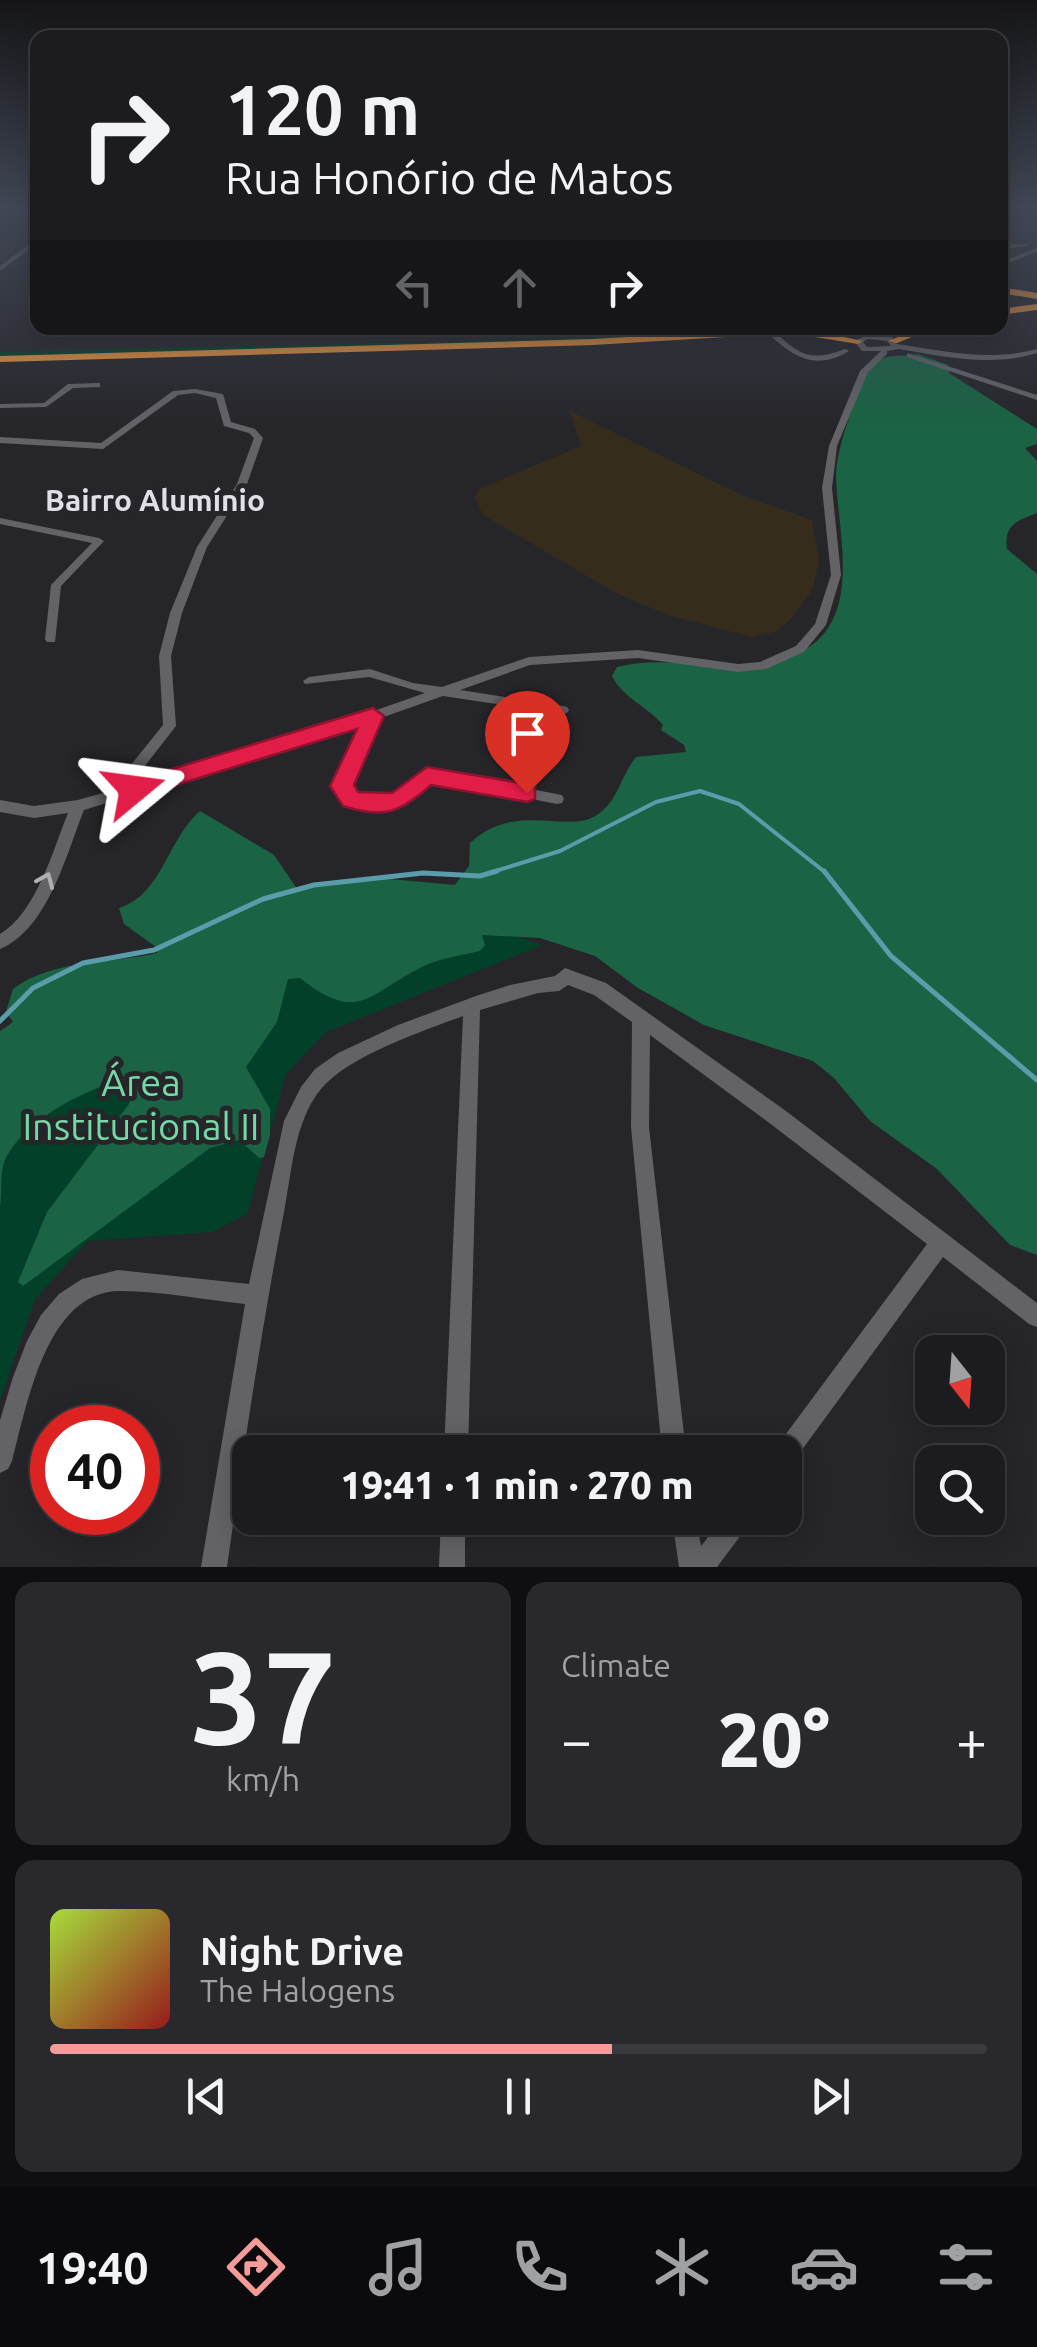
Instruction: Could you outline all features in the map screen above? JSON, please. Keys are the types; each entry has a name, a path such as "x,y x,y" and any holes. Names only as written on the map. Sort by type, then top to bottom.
{"highway":[{"path":"1008,292 1037,297"},
{"path":"1008,301 1037,297"},
{"path":"1008,310 1037,306"},
{"path":"0,349 485,335"},
{"path":"673,338 720,335"},
{"path":"0,360 780,335"},
{"path":"821,335 881,348 912,335"}],"street":[{"path":"774,335 807,358 831,358 845,351 881,348 996,358 1037,350"},
{"path":"881,348 1037,398"},
{"path":"0,806 34,812 78,806 373,716 529,661 638,654 738,668 762,666 800,649 820,625 836,576 827,488 833,446 852,394 881,348"},
{"path":"0,406 52,403 68,388 96,385"},
{"path":"0,440 104,446 176,393 188,390 220,396 228,424 252,431 259,438 242,484 202,547 176,613 165,656 170,726 114,795"},
{"path":"0,521 100,541 56,585 51,640"},
{"path":"310,682 370,673 442,691 563,710"},
{"path":"373,716 342,792 367,804 398,801 427,776 557,799"},
{"path":"0,942 13,938 28,920 78,806"},
{"path":"214,1567 258,1295 293,1122 313,1084 352,1055 526,986 558,983 566,976 590,984 779,1118 1037,1316"},
{"path":"457,1435 472,1006"},
{"path":"641,1021 640,1126 672,1435"},
{"path":"799,1435 941,1242"},
{"path":"0,1461 41,1336 76,1295 97,1284 118,1280 258,1295"},
{"path":"452,1567 453,1535"},
{"path":"687,1535 692,1567"},
{"path":"701,1567 725,1535"}],"shaded area":[{"path":"570,411 743,496 812,520 819,561 812,590 790,620 774,632 752,637 671,616 618,594 483,515 475,497 479,489 581,446"}],"green space":[{"path":"671,335 574,340 0,356 0,352"},
{"path":"918,354 948,365 949,373 1037,429 1037,444 1025,448 1037,461 1037,513 1013,525 1007,534 1007,549 1037,574 1037,1255 1010,1245 937,1169 870,1121 834,1078 813,1061 704,1025 638,988 595,956 540,938 482,935 485,945 480,951 426,965 364,1000 337,1000 300,978 288,979 277,1022 246,1067 270,1109 270,1135 264,1157 259,1158 239,1140 210,1148 23,1286 18,1282 47,1212 129,1104 131,1088 122,1080 90,1091 55,1110 24,1134 4,1162 0,1208 0,1031 13,1022 6,1012 13,989 64,967 157,953 156,947 124,924 119,908 145,891 200,811 274,855 298,890 368,877 455,885 469,866 470,843 487,830 505,823 571,822 597,815 610,802 636,757 686,752 684,745 661,730 663,725 657,718 617,684 612,676 617,667 660,662 726,666 770,662 792,656 815,642 830,624 839,602 842,578 836,478 845,431 860,385 870,368 885,357"},
{"name":"Área Institucional II","path":"378,890 542,945 326,1032 286,1074 247,1214 212,1232 88,1241 35,1299 0,1400 0,1042"}],"waterway":[{"path":"489,873 560,851 656,802 700,791 739,804 825,872"},
{"path":"423,873 480,876 497,871"},
{"path":"825,872 891,956 1037,1080"},
{"path":"0,1021 33,988 83,963 154,950 263,899 314,885 423,873"}],"district":[{"name":"Bairro Alumínio","path":"155,500"}],"route":[{"path":"134,789 373,716 342,786 342,792 351,800 390,804 427,776 527,793"}]}
